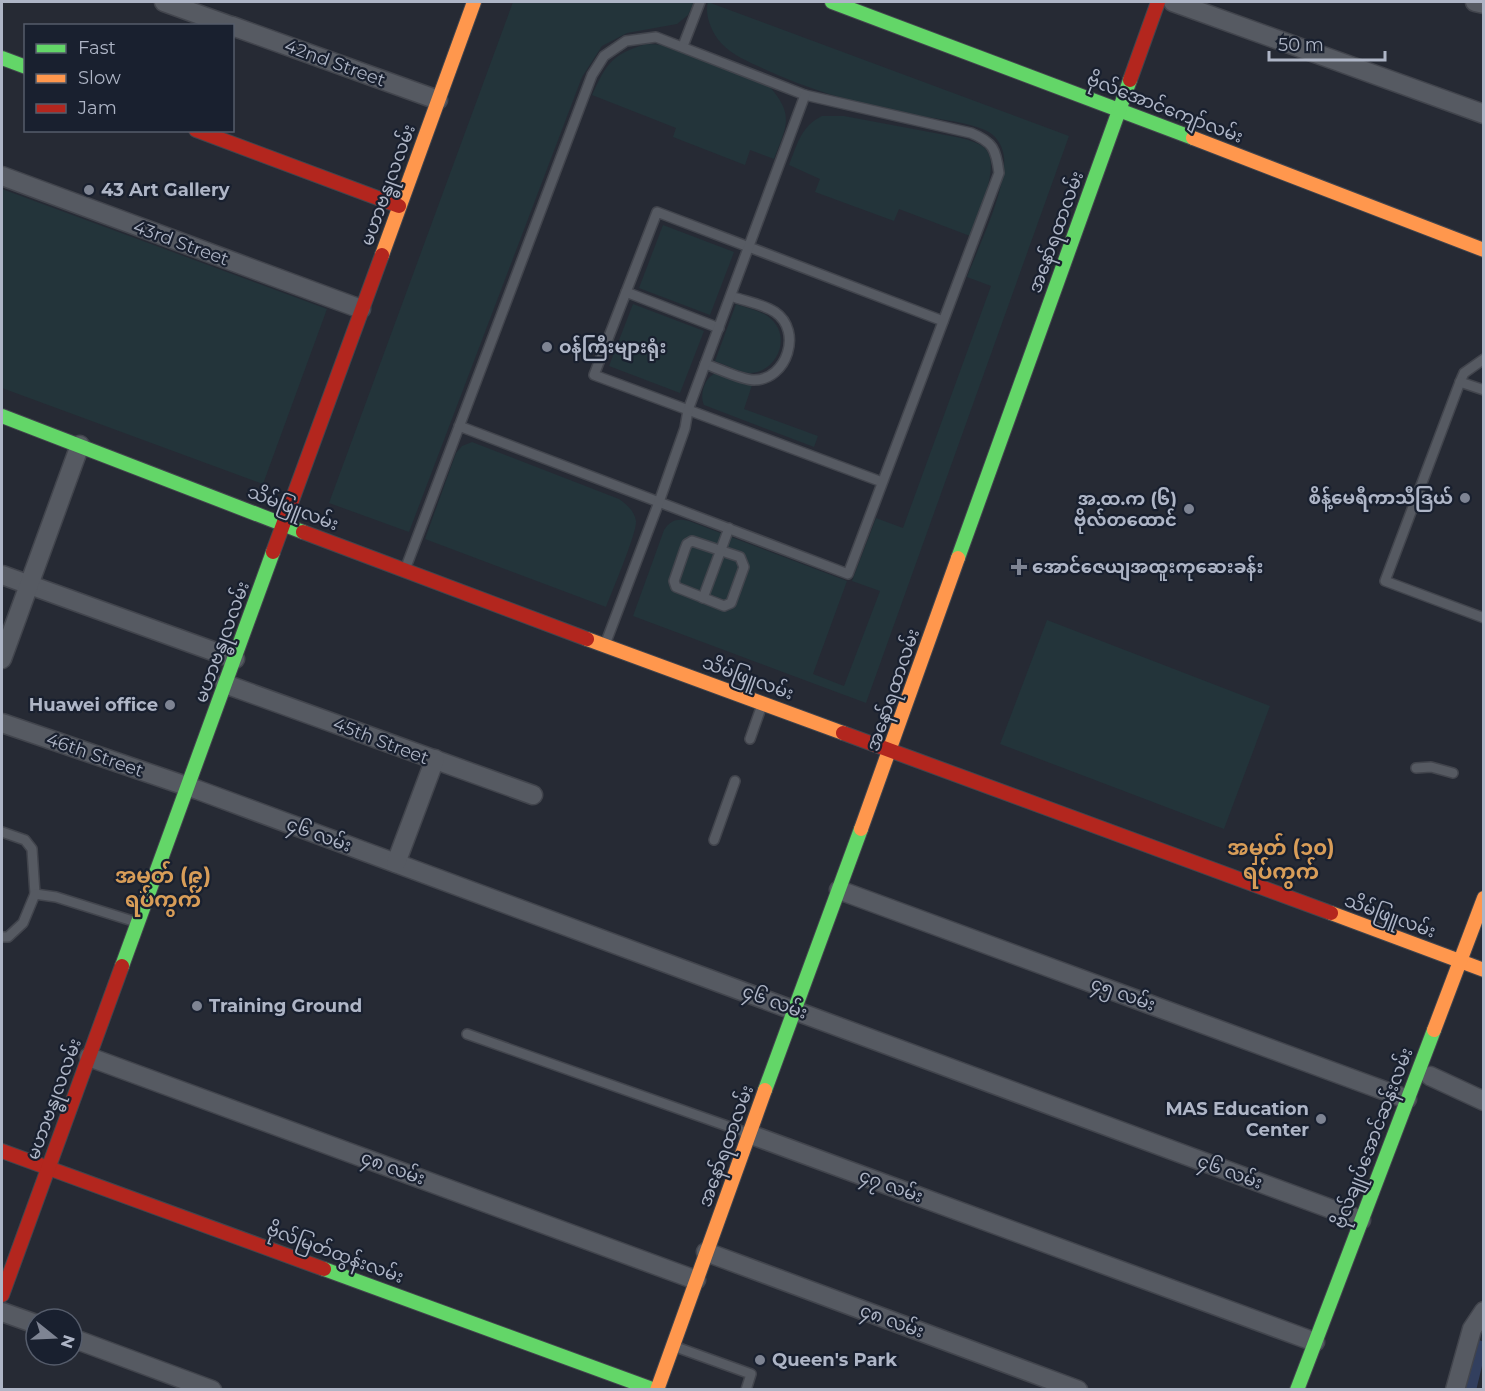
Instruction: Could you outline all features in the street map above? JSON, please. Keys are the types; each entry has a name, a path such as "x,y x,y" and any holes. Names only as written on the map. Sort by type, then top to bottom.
{"main road":[{"name":"မဟာဗန္ဓုလလမ်း","path":"2,1295 138,923 193,789 231,686 235,659 474,2"},
{"name":"ဗိုလ်အောင်ကျော်လမ်း","path":"832,2 1119,109 1484,250"},
{"name":"အနော်ရထာလမ်း","path":"656,1389 891,750 996,450 1158,2"},
{"path":"2,58 24,66"},
{"path":"201,132 399,206"},
{"name":"သိမ်ဖြူလမ်း","path":"2,417 404,571 1472,966"},
{"name":"ဗိုလ်ချုပ်အောင်ဆန်းလမ်း","path":"1297,1389 1407,1099 1472,966 1484,898"},
{"name":"ဗိုလ်ချုပ်အောင်ဆန်းလမ်း","path":"1311,1389 1484,935"},
{"name":"ဗိုလ်မြတ်ထွန်းလမ်း","path":"2,1151 656,1389"}],"street":[{"name":"42nd Street","path":"164,2 226,24"},
{"path":"1173,2 1484,114"},
{"path":"1475,2 1484,4"},
{"name":"42nd Street","path":"234,27 438,100"},
{"name":"43rd Street","path":"2,176 361,309"},
{"path":"2,659 80,445"},
{"path":"2,575 235,659"},
{"name":"45th Street","path":"231,686 435,759 396,863"},
{"name":"46th Street","path":"2,723 193,789"},
{"path":"435,759 533,795"},
{"name":"၄၆ လမ်း","path":"193,789 1361,1220"},
{"name":"၄၅ လမ်း","path":"839,890 1407,1099"},
{"name":"၄၈ လမ်း","path":"89,1056 696,1280"},
{"path":"1430,1076 1484,1101"},
{"name":"၄၇ လမ်း","path":"749,1134 1315,1342"},
{"name":"၄၈ လမ်း","path":"706,1252 1078,1389"},
{"path":"1455,1389 1472,1329 1484,1311"},
{"path":"2,1312 24,1320"},
{"path":"84,1342 212,1389"}],"lane":[{"path":"683,46 700,2"},
{"path":"404,571 592,75 604,56 626,41 656,37 805,95 971,133 987,140 997,154 999,173 848,574 459,426"},
{"path":"605,645 659,502 685,428 688,410 805,95"},
{"path":"882,482 594,375 657,212 943,321"},
{"path":"626,291 719,328"},
{"path":"705,364 753,380 765,378 777,371 784,361 790,345 790,335 785,323 775,312 731,296"},
{"path":"1484,359 1464,373 1385,581 1484,618"},
{"path":"1460,382 1484,390"},
{"path":"703,598 729,528"},
{"path":"692,541 720,551 740,557 744,567 728,606 675,586 674,581 687,544 692,541"},
{"path":"750,739 763,703"},
{"path":"1416,768 1431,767 1453,773"},
{"path":"714,840 735,781"},
{"path":"2,832 26,840 32,849 35,894 22,923 8,937 2,937"},
{"path":"35,894 56,897 138,923"},
{"name":"၄၇ လမ်း","path":"467,1034 749,1134"},
{"path":"673,1346 751,1374 746,1389"}],"shaded area":[{"path":"513,2 694,2 688,15 677,24 627,33 602,46 582,77 409,532 329,503"},
{"path":"708,2 1069,136 866,703 633,616 664,530 675,521 689,521 847,581 813,674 844,686 880,591 852,581 876,518 903,528 991,286 967,277 998,196 1004,164 1003,152 995,137 977,127 904,113 844,98 795,82 747,61 730,51 718,39 708,18"},
{"path":"646,44 668,45 770,87 783,106 786,122 774,159 750,150 745,165 673,137 676,128 592,95 606,68 617,57"},
{"path":"822,116 844,116 956,137 972,141 986,149 990,157 989,180 970,236 899,209 894,221 815,192 820,179 789,165 804,131"},
{"path":"2,189 327,309 263,484 2,388"},
{"path":"663,225 734,252 710,315 639,288"},
{"path":"633,304 704,331 680,393 609,366"},
{"path":"736,304 767,316 777,325 781,343 779,352 768,367 760,371 746,373 715,361"},
{"path":"716,373 752,385 744,409 818,436 814,447 704,405 702,396 704,386"},
{"path":"472,442 619,499 630,508 635,517 635,527 629,549 606,607 425,539 456,453 462,446"},
{"path":"1047,620 1270,706 1224,829 1000,744"}],"waterway":[{"path":"1468,1390 1478,1348"}],"traffic: fast":[{"path":"832,2 1193,138"},
{"path":"2,58 24,66"},
{"path":"958,558 1130,80"},
{"path":"2,416 303,532"},
{"path":"122,966 273,552"},
{"path":"765,1090 861,829"},
{"path":"1297,1390 1434,1030"},
{"path":"324,1269 655,1390"}],"traffic: slow":[{"path":"382,255 474,2"},
{"path":"1193,138 1484,250"},
{"path":"861,829 958,558"},
{"path":"587,639 843,733"},
{"path":"1434,1030 1484,898"},
{"path":"1331,913 1484,970"},
{"path":"657,1390 765,1090"}],"traffic: jam":[{"path":"1130,80 1158,2"},
{"path":"201,132 399,206"},
{"path":"273,552 382,255"},
{"path":"303,532 587,639"},
{"path":"843,733 1331,913"},
{"path":"2,1295 122,966"},
{"path":"2,1151 324,1269"}],"place":[{"name":"43 Art Gallery","path":"89,190"},
{"name":"ဝန်ကြီးများရုံး","path":"547,347"},
{"name":"စိန့်မေရီကာသီဒြယ်","path":"1465,498"},
{"name":"အ.ထ.က (၆) ဗိုလ်တထောင်","path":"1189,509"},
{"name":"အောင်ဇေယျအထူးကုဆေးခန်း","path":"1019,567"},
{"name":"Huawei office","path":"170,705"},
{"name":"Training Ground","path":"197,1006"},
{"name":"MAS Education Center","path":"1321,1119"},
{"name":"Queen's Park","path":"760,1360"}],"district":[{"name":"အမှတ် (၁၀) ရပ်ကွက်","path":"1281,859"},
{"name":"အမှတ် (၉) ရပ်ကွက်","path":"163,887"}]}
